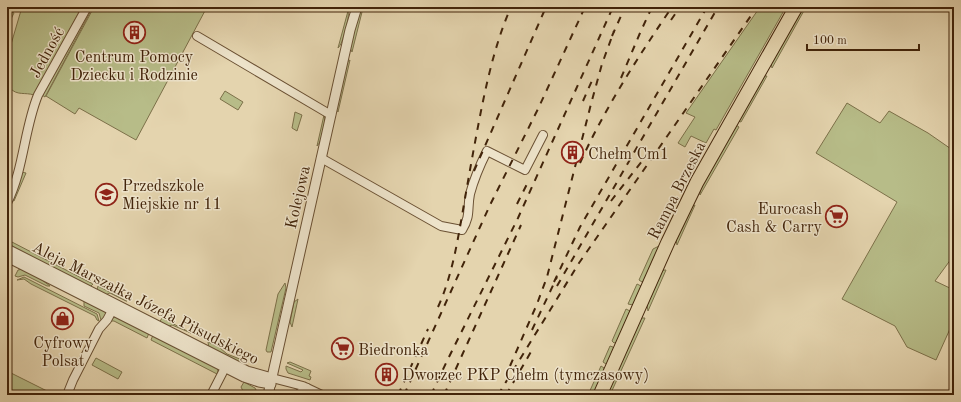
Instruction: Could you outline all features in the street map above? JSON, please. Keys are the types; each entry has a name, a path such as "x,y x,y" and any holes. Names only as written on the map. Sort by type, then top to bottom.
{"highway":[{"name":"Rampa Brzeska","path":"600,395 694,188 796,7"}],"street":[{"name":"Jedność","path":"7,203 14,187 32,109 38,95 87,7"},
{"name":"Kolejowa","path":"268,395 350,30 357,7"},
{"path":"197,36 331,115"},
{"path":"321,158 441,226 462,230 467,222 469,214 470,197 474,181 487,150 526,170 543,135"},
{"name":"Aleja Marszałka Józefa Piłsudskiego","path":"7,249 114,308"},
{"name":"Aleja Marszałka Józefa Piłsudskiego","path":"7,257 114,308 226,365 271,381"},
{"path":"67,395 99,329 107,320 114,308"},
{"path":"211,395 226,365"},
{"path":"271,381 287,381 322,395"},
{"path":"297,395 307,388"}],"green space":[{"path":"22,7 82,7 34,95 15,92 10,88 11,84 7,81 7,58"},
{"path":"90,7 93,7 45,97 42,95"},
{"path":"94,7 207,7 136,140 79,108 75,114 46,96"},
{"path":"760,7 786,7 716,130 714,129 706,143 691,136 685,147 678,143 695,117 686,113"},
{"path":"801,7 806,7 772,68 771,63"},
{"path":"360,8 363,8 352,52 350,48"},
{"path":"7,9 14,13 7,27"},
{"path":"348,11 346,30 338,48"},
{"path":"350,60 338,112 336,109 347,62"},
{"path":"764,76 767,76 741,122 738,121"},
{"path":"225,91 243,102 238,110 220,99"},
{"path":"847,103 880,123 889,111 928,133 954,151 954,255 935,281 954,290 954,320 936,360 907,347 895,326 842,299 897,202 816,153"},
{"path":"295,112 302,115 297,131 292,128"},
{"path":"324,115 324,131 317,146"},
{"path":"736,125 739,127 700,195 700,188"},
{"path":"21,172 26,173 14,201 12,200"},
{"path":"695,205 677,245 676,240 691,207"},
{"path":"10,241 93,284 90,287 8,246"},
{"path":"661,245 644,281 642,282 639,280 653,249"},
{"path":"23,269 34,274 50,286 47,286 25,275 18,277 15,276 18,270"},
{"path":"666,270 648,311 647,305 661,273"},
{"path":"24,277 97,314 99,321 95,316 24,279 17,280"},
{"path":"285,283 286,288 271,352 267,352 266,350 278,294"},
{"path":"637,284 641,286 641,289 633,305 628,304"},
{"path":"98,286 127,301 110,293 105,295 97,290"},
{"path":"298,299 292,327 290,322 294,302"},
{"path":"84,301 105,311 106,315 103,320 101,320 99,313 84,306"},
{"path":"626,309 630,311 617,342 614,343 612,341"},
{"path":"115,317 149,333 147,338 114,321 110,321"},
{"path":"162,318 191,333 172,325 166,327 159,323"},
{"path":"645,318 610,395 606,395 640,319"},
{"path":"153,335 217,368 217,374 151,340"},
{"path":"208,342 219,347 227,354 245,361 243,366 209,348"},
{"path":"610,346 614,349 606,364 603,362"},
{"path":"96,358 122,372 118,379 92,365"},
{"path":"290,362 311,371 309,376 311,377 310,380 288,373 286,366 301,372 303,370 287,363"},
{"path":"601,366 604,370 593,395 588,395"},
{"path":"7,371 51,393 50,395 7,395"},
{"path":"244,382 255,388 259,395 251,395 243,391 241,387"}],"railway":[{"path":"438,307 454,260 479,119 491,68 511,7"},
{"path":"474,171 546,7"},
{"path":"404,395 490,205 538,109 585,7"},
{"path":"431,395 518,218 613,7"},
{"path":"612,36 625,7"},
{"path":"621,78 652,7"},
{"path":"580,163 600,122 623,83 672,7"},
{"path":"671,20 680,7"},
{"path":"554,282 580,227 707,7"},
{"path":"557,286 718,7"},
{"path":"498,395 579,263 757,7"},
{"path":"510,366 547,277 591,104 602,64 614,31"},
{"path":"583,101 594,76"},
{"path":"611,201 649,152"},
{"path":"517,204 527,184"},
{"path":"444,395 521,225"},
{"path":"532,330 557,277"},
{"path":"398,395 428,329"},
{"path":"506,395 532,350"}],"place":[{"name":"Centrum Pomocy Dziecku i Rodzinie","path":"134,33"},
{"name":"Chełm Cm1","path":"572,153"},
{"name":"Przedszkole Miejskie nr 11","path":"107,194"},
{"name":"Eurocash Cash & Carry","path":"837,217"},
{"name":"Cyfrowy Polsat","path":"63,319"},
{"name":"Biedronka","path":"342,349"},
{"name":"Dworzec PKP Chełm (tymczasowy)","path":"387,374"}]}
